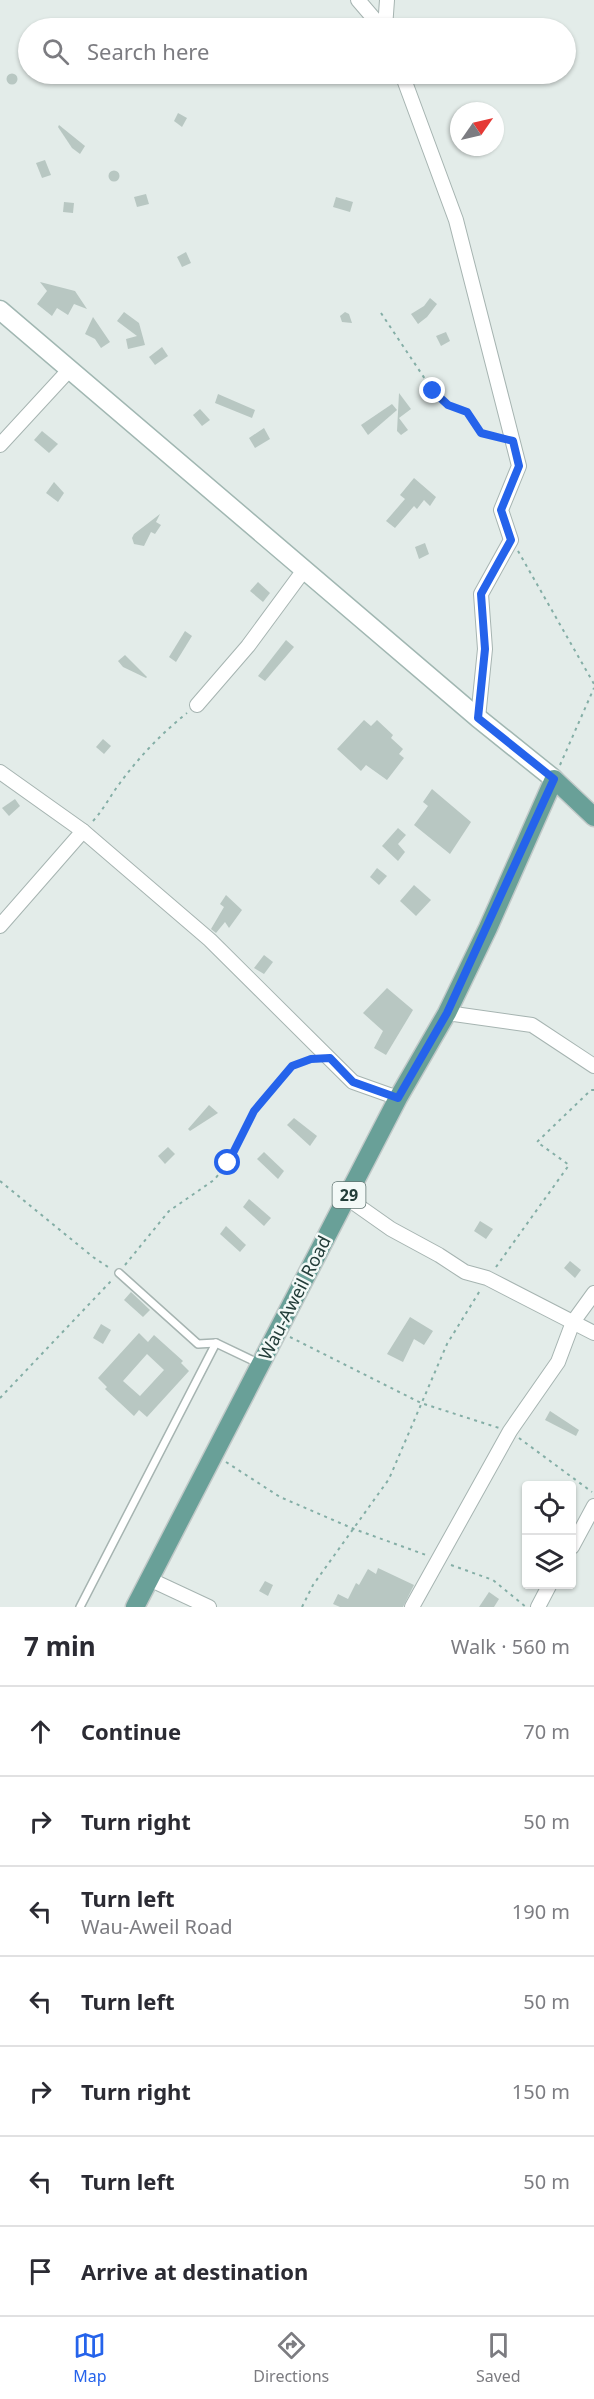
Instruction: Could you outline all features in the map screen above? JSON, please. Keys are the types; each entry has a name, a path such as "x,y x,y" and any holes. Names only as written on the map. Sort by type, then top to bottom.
{"main road":[{"path":"554,779 594,817"},
{"name":"Wau-Aweil Road","path":"135,1607 398,1098 447,1013 554,779"}],"street":[{"path":"358,0 374,18"},
{"path":"384,18 387,0"},
{"path":"406,84 456,220 519,466 501,510 511,540 481,594 485,649 478,718"},
{"path":"0,310 478,718 554,779"},
{"path":"0,446 70,369"},
{"path":"196,705 248,646 304,570"},
{"path":"0,772 83,831 210,940 353,1082 398,1098"},
{"path":"0,926 83,831"},
{"path":"447,1013 532,1025 594,1066"},
{"path":"347,1198 391,1229 465,1272 487,1278 594,1333"},
{"path":"412,1607 510,1431 558,1362 573,1322 594,1293"},
{"path":"576,1539 594,1506"},
{"path":"149,1579 209,1607"},
{"path":"538,1607 547,1589"}],"lane":[{"path":"119,1273 198,1344 216,1343 261,1364"},
{"path":"80,1607 216,1343"}],"path":[{"path":"381,313 433,391 448,405 467,412 481,433 513,441"},
{"path":"511,540 594,686 554,779"},
{"path":"83,831 103,810 119,784 164,732 196,705"},
{"path":"0,1398 119,1273 168,1211 214,1180 228,1163 254,1111 292,1066 311,1059 330,1058"},
{"path":"302,1607 313,1585 388,1479 447,1344 487,1278 569,1165 537,1142 591,1090 594,1090"},
{"path":"0,1181 93,1257 119,1273"},
{"path":"277,1330 422,1403 510,1431 594,1494"},
{"path":"214,1454 280,1497 354,1529 493,1580 526,1607"}],"building":[{"path":"12,74 16,75 16,83 12,84 8,83 7,79 8,75"},
{"path":"178,113 187,118 182,127 174,121"},
{"path":"59,125 85,146 80,154 72,148 58,127"},
{"path":"45,160 51,175 42,178 36,163"},
{"path":"114,170 120,176 114,182 108,176"},
{"path":"146,194 149,204 137,207 134,197"},
{"path":"336,197 353,202 350,212 333,207"},
{"path":"64,202 74,203 73,213 63,212"},
{"path":"186,252 191,263 182,267 177,257"},
{"path":"40,282 75,291 87,309 74,304 68,315 57,308 52,316 37,304 47,291"},
{"path":"430,298 437,304 418,324 411,314 424,306"},
{"path":"124,312 139,323 145,345 128,349 126,339 137,336 117,321"},
{"path":"345,312 349,314 352,323 342,322 340,316"},
{"path":"93,317 110,342 101,348 95,339 85,334"},
{"path":"446,332 450,341 441,346 436,336"},
{"path":"162,347 168,356 155,365 149,357"},
{"path":"399,393 411,409 399,418 408,430 401,435 397,431"},
{"path":"218,394 255,410 252,418 215,403"},
{"path":"392,404 397,410 368,435 361,425"},
{"path":"200,409 210,420 202,426 193,415"},
{"path":"264,428 270,439 255,448 249,438"},
{"path":"42,431 58,444 49,453 34,440"},
{"path":"414,478 436,497 430,506 424,500 417,509 414,506 395,528 386,521 405,499 400,495"},
{"path":"54,482 64,493 58,502 46,493"},
{"path":"160,514 156,522 161,525 155,534 151,532 144,546 134,544 132,538 134,534"},
{"path":"425,543 429,554 419,559 415,547"},
{"path":"258,582 270,593 263,602 250,591"},
{"path":"185,631 192,636 176,662 169,657"},
{"path":"286,640 294,647 265,681 258,676"},
{"path":"125,655 146,678 123,667 118,661"},
{"path":"364,720 371,726 377,720 393,735 391,738 403,749 399,754 404,758 387,780 366,765 361,771 337,749"},
{"path":"103,739 111,746 104,754 96,747"},
{"path":"432,789 471,822 450,854 414,825 428,806 423,802"},
{"path":"15,799 20,806 9,816 2,808"},
{"path":"398,828 406,835 398,844 405,852 398,861 382,846"},
{"path":"377,868 387,876 379,885 370,877"},
{"path":"414,885 431,900 416,916 400,901"},
{"path":"226,895 242,910 229,928 225,922 216,933 211,929 224,907 220,904"},
{"path":"264,955 273,962 264,974 254,968"},
{"path":"387,988 413,1010 386,1055 374,1048 383,1031 363,1013"},
{"path":"209,1105 218,1113 190,1131 188,1129"},
{"path":"294,1118 317,1136 310,1146 287,1125"},
{"path":"168,1147 175,1154 165,1164 158,1156"},
{"path":"264,1152 284,1171 278,1179 257,1159"},
{"path":"249,1199 271,1218 264,1226 243,1207"},
{"path":"480,1221 493,1229 486,1239 474,1231"},
{"path":"226,1226 246,1245 240,1252 220,1234"},
{"path":"570,1261 581,1270 575,1278 564,1268"},
{"path":"131,1292 150,1310 143,1317 124,1300"},
{"path":"410,1317 433,1331 424,1345 414,1339 403,1362 387,1354"},
{"path":"101,1324 111,1330 103,1344 93,1338"},
{"path":"139,1333 148,1342 154,1335 183,1361 181,1363 189,1371 147,1417 139,1410 134,1416 105,1389 107,1387 98,1378","holes":["147,1354 164,1370 140,1396 123,1381"]},
{"path":"550,1411 579,1430 576,1436 545,1420"},
{"path":"378,1568 414,1585 403,1607 340,1607 333,1604 338,1594 348,1599 356,1583 359,1585 368,1569 376,1574"},
{"path":"265,1581 273,1585 268,1596 259,1591"},
{"path":"489,1592 499,1599 494,1607 479,1607"}],"route":[{"path":"228,1163 254,1111 292,1066 311,1059 330,1058 353,1082 398,1098 447,1013 488,928 554,779 478,718 485,649 481,594 511,540 501,510 519,466 513,441 481,433 467,412 448,405 433,391"}]}
